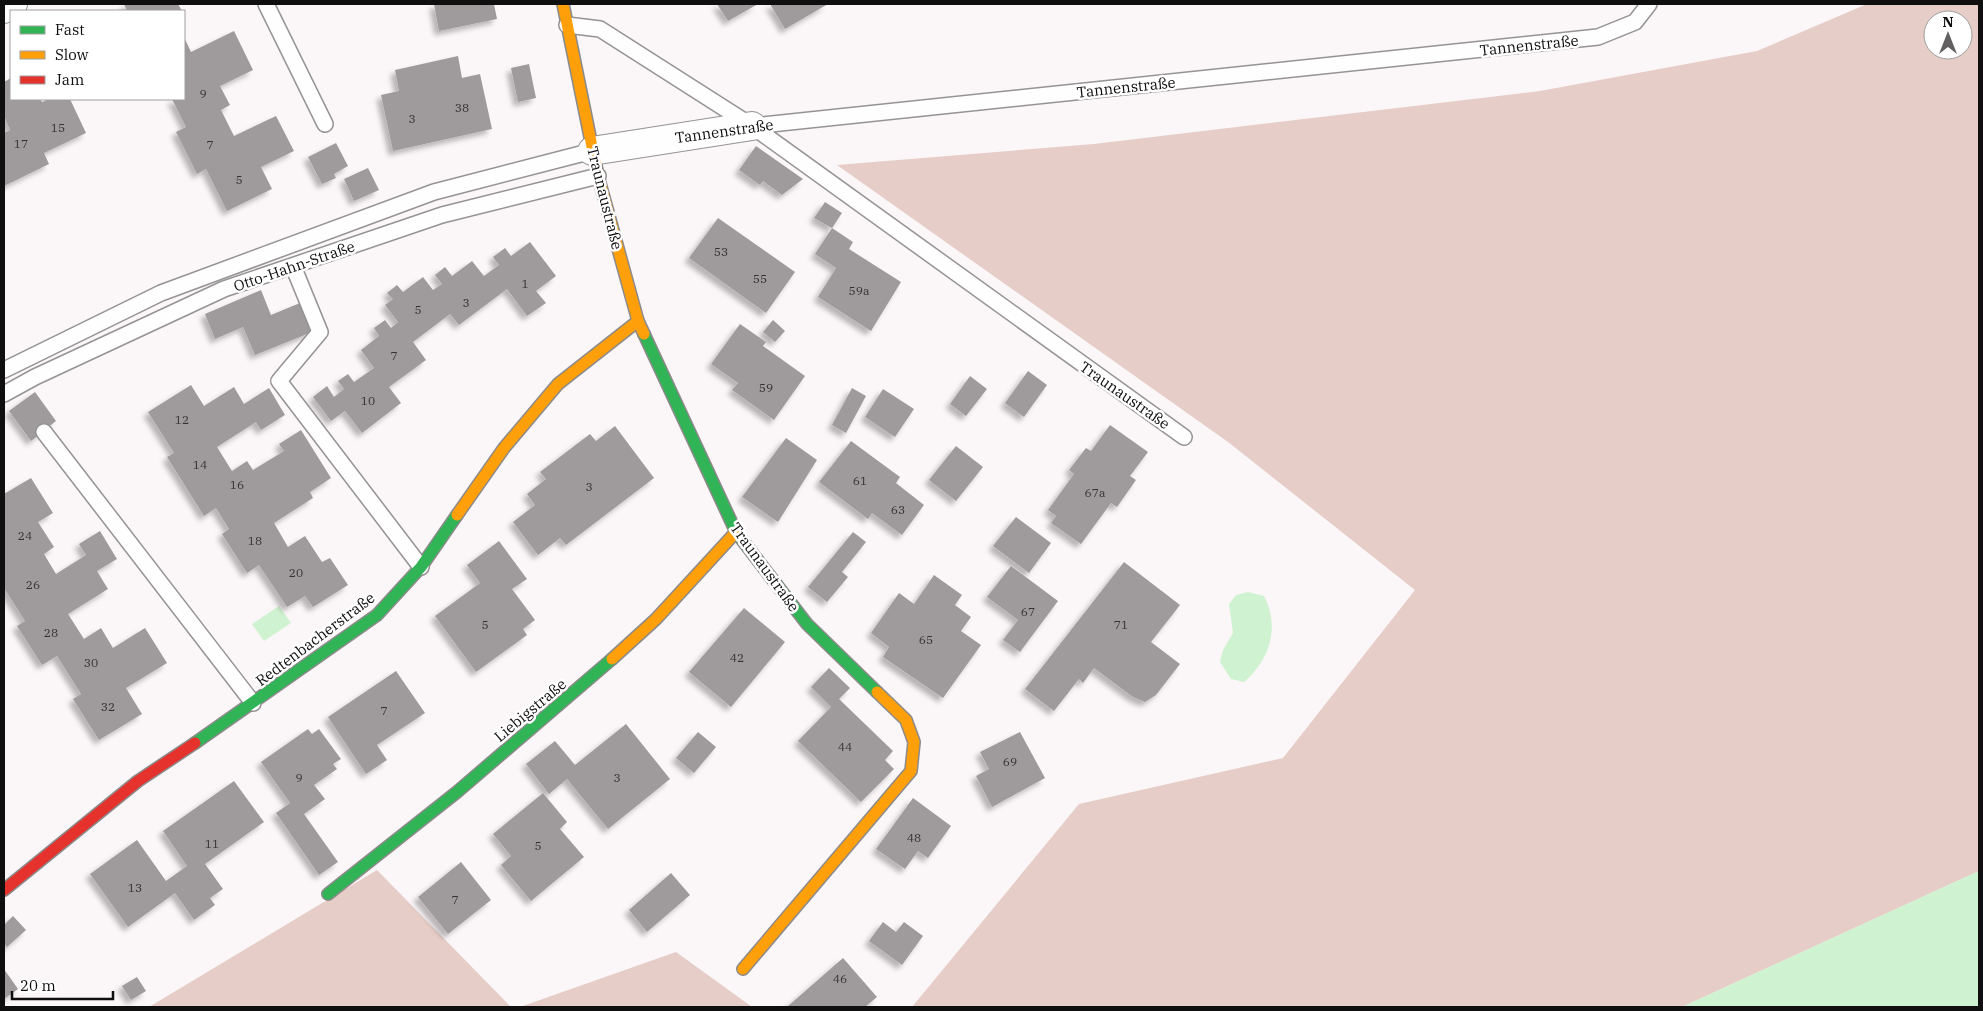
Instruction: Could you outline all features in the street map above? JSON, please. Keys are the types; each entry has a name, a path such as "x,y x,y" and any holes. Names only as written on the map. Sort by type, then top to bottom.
{"street":[{"path":"4,9 13,4"},
{"name":"Traunaustraße","path":"563,4 595,163 638,321 736,532 807,624 906,720 914,742 911,771 743,968"},
{"name":"Tannenstraße","path":"595,163 752,126"},
{"name":"Redtenbacherstraße","path":"4,890 138,781 253,703 377,615 420,567 504,448 558,384 638,321"},
{"name":"Liebigstraße","path":"328,894 457,792 569,697 656,619 736,532"}],"lane":[{"path":"266,4 325,124"},
{"name":"Tannenstraße","path":"752,126 1598,37 1636,22 1649,4"},
{"name":"Traunaustraße","path":"567,25 600,29 752,126 1184,437"},
{"name":"Otto-Hahn-Straße","path":"4,394 36,377 224,289 595,163"},
{"name":"Otto-Hahn-Straße","path":"4,370 170,290 434,192 595,163"},
{"path":"293,266 320,332 279,381 420,567"},
{"path":"44,432 253,703"}],"shaded area":[{"path":"1867,4 1979,4 1979,871 1682,1007 912,1007 1079,804 1283,758 1415,590 1228,442 837,165 1094,144 1540,91 1757,51"},
{"path":"1248,592 1264,596 1269,608 1272,631 1266,653 1260,664 1244,682 1231,679 1220,662 1223,650 1233,633 1229,604 1236,595"},
{"path":"279,606 291,623 264,641 252,624"},
{"path":"377,870 511,1007 149,1007"},
{"path":"1979,871 1979,1007 1682,1007"},
{"path":"676,952 752,1007 520,1007"}],"building":[{"path":"124,4 178,4 181,10 127,10"},
{"path":"434,4 494,4 497,19 439,31"},
{"path":"717,4 758,4 728,21"},
{"path":"770,4 828,4 785,29"},
{"path":"234,31 253,70 220,86 230,105 221,110 234,136 276,116 294,151 261,167 272,189 227,211 206,169 197,174 176,132 186,127 172,100 185,100 185,39 191,52"},
{"path":"458,56 462,78 480,74 492,129 393,151 381,95 399,91 395,70"},
{"path":"529,64 536,98 518,102 511,68"},
{"path":"10,79 10,100 41,100 42,102 47,100 70,100 86,133 44,153 49,164 4,186 4,133 10,130 4,116 4,82"},
{"path":"336,143 348,166 334,174 336,178 322,184 308,157"},
{"path":"756,146 803,179 782,195 763,181 760,185 739,170"},
{"path":"368,168 379,190 354,201 344,179"},
{"path":"825,202 842,213 832,228 814,218"},
{"path":"718,218 795,272 766,313 689,258"},
{"path":"832,228 853,242 849,249 901,282 871,331 818,297 836,268 815,254"},
{"path":"530,242 556,276 536,291 546,303 527,316 507,289 459,325 450,314 413,342 426,360 389,387 401,403 362,433 345,411 331,421 313,397 327,386 334,397 344,389 338,381 348,374 354,382 374,368 361,350 379,336 374,328 385,320 391,328 398,322 385,305 393,299 387,293 397,285 403,292 423,277 433,290 442,284 435,275 445,267 452,276 472,261 484,276 499,265 493,257 505,248 511,256"},
{"path":"261,290 271,315 300,303 312,332 255,355 243,327 215,339 205,314"},
{"path":"773,320 785,331 775,342 763,332"},
{"path":"740,324 766,342 763,346 805,376 774,420 732,390 738,383 711,364"},
{"path":"1028,371 1047,385 1024,417 1005,403"},
{"path":"970,376 987,389 966,416 950,404"},
{"path":"191,385 204,406 234,387 244,404 269,388 285,415 261,430 256,422 217,447 232,471 247,461 253,470 284,451 279,444 301,430 331,478 310,492 313,498 274,523 288,547 305,536 322,562 330,558 348,585 313,607 305,596 287,607 259,565 247,573 222,534 229,529 216,508 204,516 167,457 174,453 148,412"},
{"path":"852,388 866,396 846,433 832,425"},
{"path":"883,389 914,409 895,437 865,417"},
{"path":"35,392 56,421 31,441 9,411"},
{"path":"1110,425 1148,452 1130,476 1136,480 1117,507 1111,503 1081,544 1051,523 1056,516 1048,510 1074,474 1069,470 1086,448 1091,451"},
{"path":"615,426 654,478 566,545 560,538 538,555 513,522 535,505 527,494 546,479 540,472 590,434 596,441"},
{"path":"786,438 817,460 778,522 742,497"},
{"path":"851,441 900,477 896,483 924,505 902,535 872,513 868,519 819,482"},
{"path":"956,446 983,467 956,501 929,480"},
{"path":"31,478 53,513 38,522 54,547 44,554 56,574 86,555 79,544 100,531 117,559 97,571 108,589 68,614 84,639 101,628 113,648 145,628 167,663 126,688 142,714 99,740 73,699 81,694 57,656 42,665 17,626 25,621 4,588 4,494"},
{"path":"1016,517 1051,543 1029,573 993,546"},
{"path":"853,532 866,542 842,572 848,577 827,602 808,587"},
{"path":"499,541 527,579 512,589 535,620 523,629 527,635 476,672 435,616 480,583 467,565"},
{"path":"1124,562 1180,605 1151,642 1180,664 1156,695 1145,702 1133,697 1094,668 1083,683 1079,679 1054,711 1025,689"},
{"path":"1011,566 1058,601 1020,652 1003,640 1018,620 987,597"},
{"path":"934,575 962,595 955,605 971,617 961,631 981,645 943,698 883,657 889,647 871,633 899,593 914,604"},
{"path":"744,608 785,642 731,707 689,672"},
{"path":"829,668 850,688 839,699 893,751 885,760 894,769 861,802 798,741 831,707 811,687"},
{"path":"396,671 425,713 377,745 387,760 366,774 328,717"},
{"path":"626,724 670,779 608,829 567,779 549,794 526,764 555,741 575,765"},
{"path":"308,729 312,734 319,729 341,759 333,764 337,769 314,785 325,799 304,814 338,862 319,875 276,813 290,803 261,762"},
{"path":"698,732 716,747 694,773 676,758"},
{"path":"1020,732 1045,778 992,807 976,776 989,769 980,752"},
{"path":"234,781 264,822 205,864 223,889 210,898 215,905 194,920 175,893 128,927 90,874 137,840 166,881 187,866 163,831"},
{"path":"543,793 567,822 560,829 584,857 531,901 501,865 511,856 493,834"},
{"path":"913,798 951,826 928,858 918,851 905,869 876,849"},
{"path":"461,862 491,900 448,934 418,897"},
{"path":"671,873 690,895 647,932 629,910"},
{"path":"13,916 26,930 7,947 4,943 4,925"},
{"path":"883,922 896,932 904,922 923,936 902,965 869,941"},
{"path":"843,958 877,997 865,1007 787,1007"},
{"path":"4,969 18,989 4,999"},
{"path":"137,977 146,991 131,1000 122,986"}],"traffic: fast":[{"path":"644,334 736,532 807,624 877,692"},
{"path":"195,743 377,615 421,567 457,515"},
{"path":"328,894 457,792 612,659"}],"traffic: slow":[{"path":"563,4 598,176 638,321 644,334"},
{"path":"457,515 504,448 558,384 638,321"},
{"path":"612,659 656,619 736,532"},
{"path":"743,969 911,771 914,742 906,720 877,692"}],"traffic: jam":[{"path":"4,890 138,781 195,743"}]}
